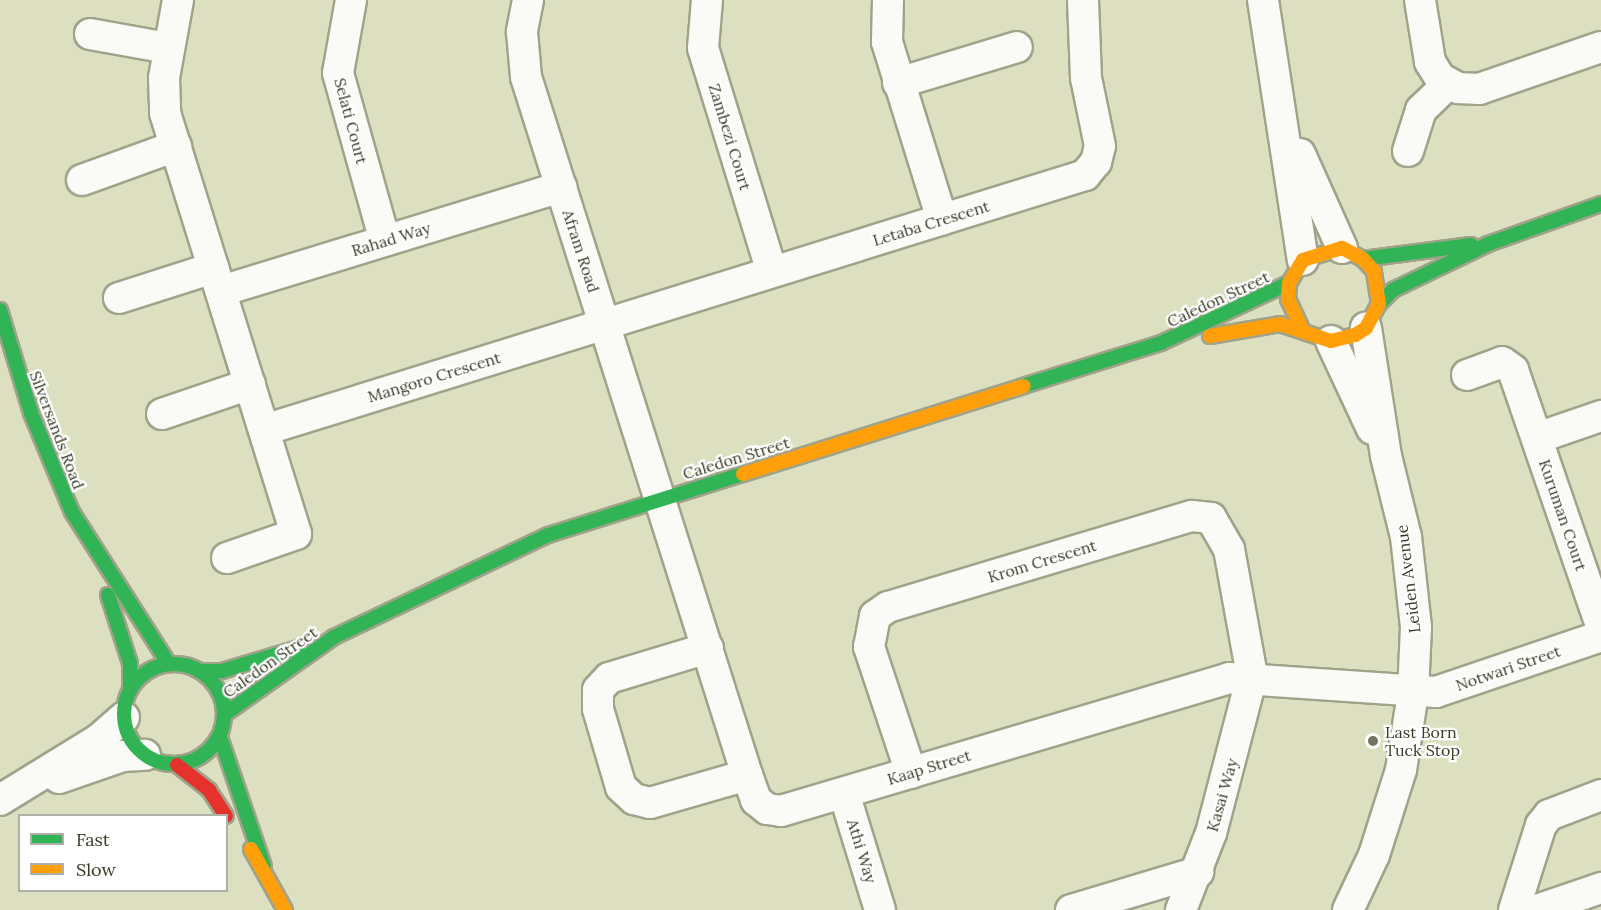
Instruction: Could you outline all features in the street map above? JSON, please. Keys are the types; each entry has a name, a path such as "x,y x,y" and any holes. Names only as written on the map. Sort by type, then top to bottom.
{"street":[{"path":"178,0 168,48 165,113 296,534 227,558"},
{"name":"Selati Court","path":"351,0 338,73 385,241"},
{"name":"Afram Road","path":"528,0 522,32 526,77 660,499"},
{"name":"Zambezi Court","path":"707,0 703,48 772,272"},
{"path":"888,0 886,42 942,220"},
{"name":"Letaba Crescent","path":"604,323 1077,178 1096,162 1100,146 1086,78 1083,0"},
{"path":"1263,0 1281,113 1296,272 1288,299 1301,327 1331,341 1373,316 1393,290 1488,244 1601,204"},
{"path":"1420,0 1421,29 1430,62 1448,84 1479,89 1601,47"},
{"path":"90,34 168,48"},
{"path":"898,83 1017,47"},
{"path":"1408,151 1421,110 1448,84"},
{"path":"1281,113 1352,253 1374,272 1373,316"},
{"path":"82,180 176,146"},
{"name":"Rahad Way","path":"217,279 385,241 561,187"},
{"path":"1296,272 1352,253 1488,244"},
{"name":"Caledon Street","path":"1161,343 1296,272"},
{"path":"119,298 217,279"},
{"name":"Silversands Road","path":"0,310 44,449 96,556 169,664"},
{"name":"Leiden Avenue","path":"1348,910 1374,855 1401,770 1413,693 1416,627 1406,537 1386,456 1373,316"},
{"name":"Mangoro Crescent","path":"264,430 604,323"},
{"name":"Caledon Street","path":"201,671 251,664 334,637 499,555 660,499 1161,343 1257,326 1301,327"},
{"name":"Leiden Avenue","path":"1331,341 1386,456"},
{"name":"Kuruman Court","path":"1467,375 1509,364 1537,438 1601,626"},
{"path":"162,414 250,384"},
{"name":"Kuruman Court","path":"1537,438 1601,416"},
{"name":"Kaap Street","path":"660,499 747,775 756,800 767,809 781,811 1229,678 1252,676 1413,693"},
{"name":"Krom Crescent","path":"911,773 870,647 875,616 888,607 1192,516 1211,518 1229,549 1252,676"},
{"name":"Silversands Road","path":"96,556 130,663 127,703"},
{"name":"Notwari Street","path":"1413,693 1456,686 1601,636"},
{"name":"Caledon Street","path":"225,714 334,637"},
{"path":"708,648 609,678 598,690 598,709 621,788 634,799 650,803 747,775"},
{"path":"9,795 127,703 146,672 169,664 201,671 218,689 225,714 220,737 209,751 177,765"},
{"name":"Kasai Way","path":"1180,910 1198,872 1252,676"},
{"path":"127,703 127,731 145,755"},
{"path":"220,737 264,866 285,910"},
{"path":"9,795 123,756 145,755 177,765 209,790 225,814"},
{"name":"Athi Way","path":"844,793 880,910"},
{"path":"1514,910 1541,825 1549,815 1601,795"},
{"path":"228,819 264,866"},
{"path":"1071,910 1198,872"},
{"path":"1537,910 1601,888"}],"traffic: fast":[{"path":"1379,304 1393,290 1488,244 1601,204"},
{"path":"1363,259 1471,245"},
{"path":"1023,386 1161,343 1289,283"},
{"path":"0,310 31,413 72,512 169,664"},
{"path":"225,714 334,637 548,535 743,474"},
{"path":"108,595 130,663 130,690"},
{"path":"201,671 222,671 298,648"},
{"path":"174,664 193,668 210,678 220,695 224,714 220,733 210,750 193,760 174,764 155,760 138,750 128,733 124,714 128,695 138,678 155,668 174,664"},
{"path":"220,737 264,866"}],"traffic: slow":[{"path":"1210,336 1280,324 1331,341 1355,335 1366,328 1379,304 1374,271 1363,259 1342,248 1303,260 1289,283 1288,299 1301,327"},
{"path":"743,474 1023,386"},
{"path":"251,849 285,910"}],"traffic: jam":[{"path":"177,765 209,790 225,814"}],"place":[{"name":"Last Born Tuck Stop","path":"1373,741"}]}
